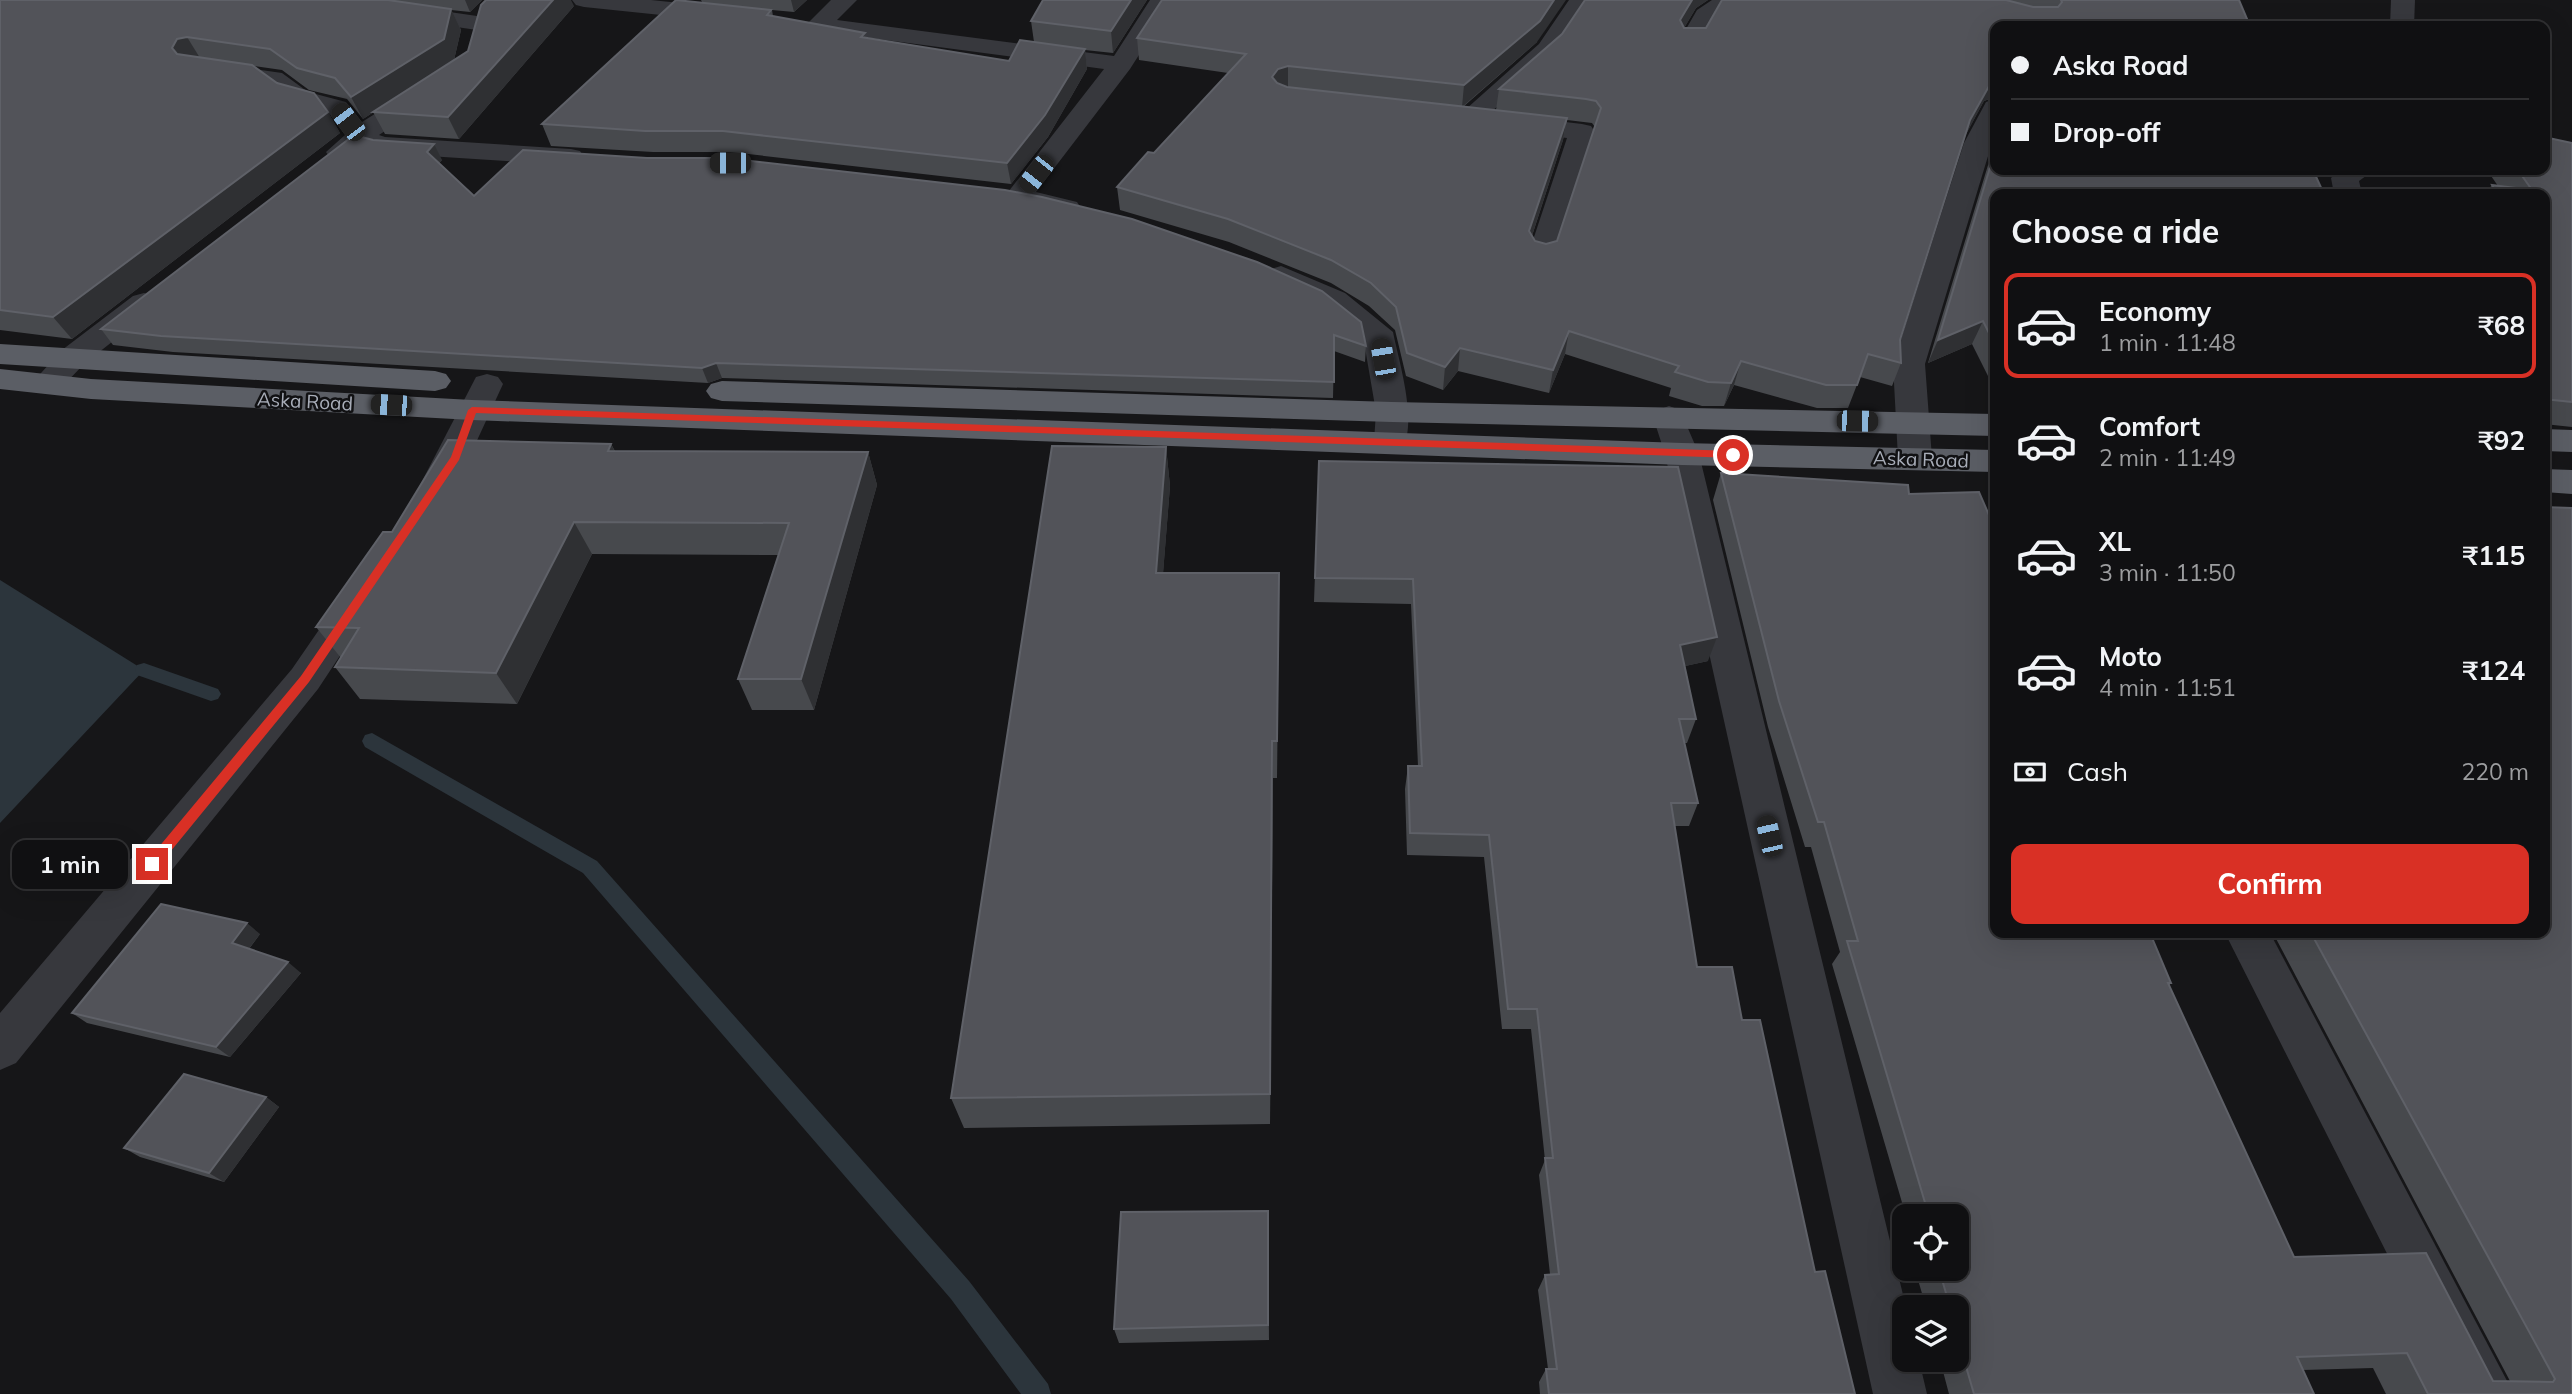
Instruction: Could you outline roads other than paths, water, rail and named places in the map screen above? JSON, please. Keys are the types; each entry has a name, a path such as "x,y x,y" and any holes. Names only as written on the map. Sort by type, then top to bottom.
{"highway":[{"path":"0,354 73,358 480,397"},
{"name":"Aska Road","path":"0,379 90,389 480,397 1675,436 1915,458 1990,461"},
{"path":"1675,436 1911,422 1990,425"},
{"path":"2550,440 2572,441"},
{"path":"2550,480 2572,482"}],"street":[{"path":"319,0 480,25"},
{"path":"584,0 736,16"},
{"path":"818,25 845,0"},
{"path":"1094,214 1008,195 1121,64 1163,0"},
{"path":"1469,118 1548,48 1581,0"},
{"path":"1690,43 1705,15 1727,0"},
{"path":"2402,21 2403,0"},
{"path":"791,22 1121,64"},
{"path":"200,68 273,78 299,97 337,107 359,136 381,145 600,159"},
{"path":"315,170 359,136 445,79"},
{"path":"1443,115 1582,132 1542,256"},
{"path":"1915,458 1909,364 1976,143 1990,116"},
{"path":"2347,189 2345,178 2351,175"},
{"path":"1255,265 1334,299 1378,332 1391,426"},
{"path":"47,384 73,358 161,289"},
{"path":"418,513 456,457 480,397"},
{"path":"1675,436 1900,1394"},
{"path":"0,1048 305,679 380,568"},
{"path":"2250,938 2487,1394"}],"waterway":[{"path":"144,670 211,694"},
{"path":"372,741 590,867 960,1290 1038,1394"}]}
